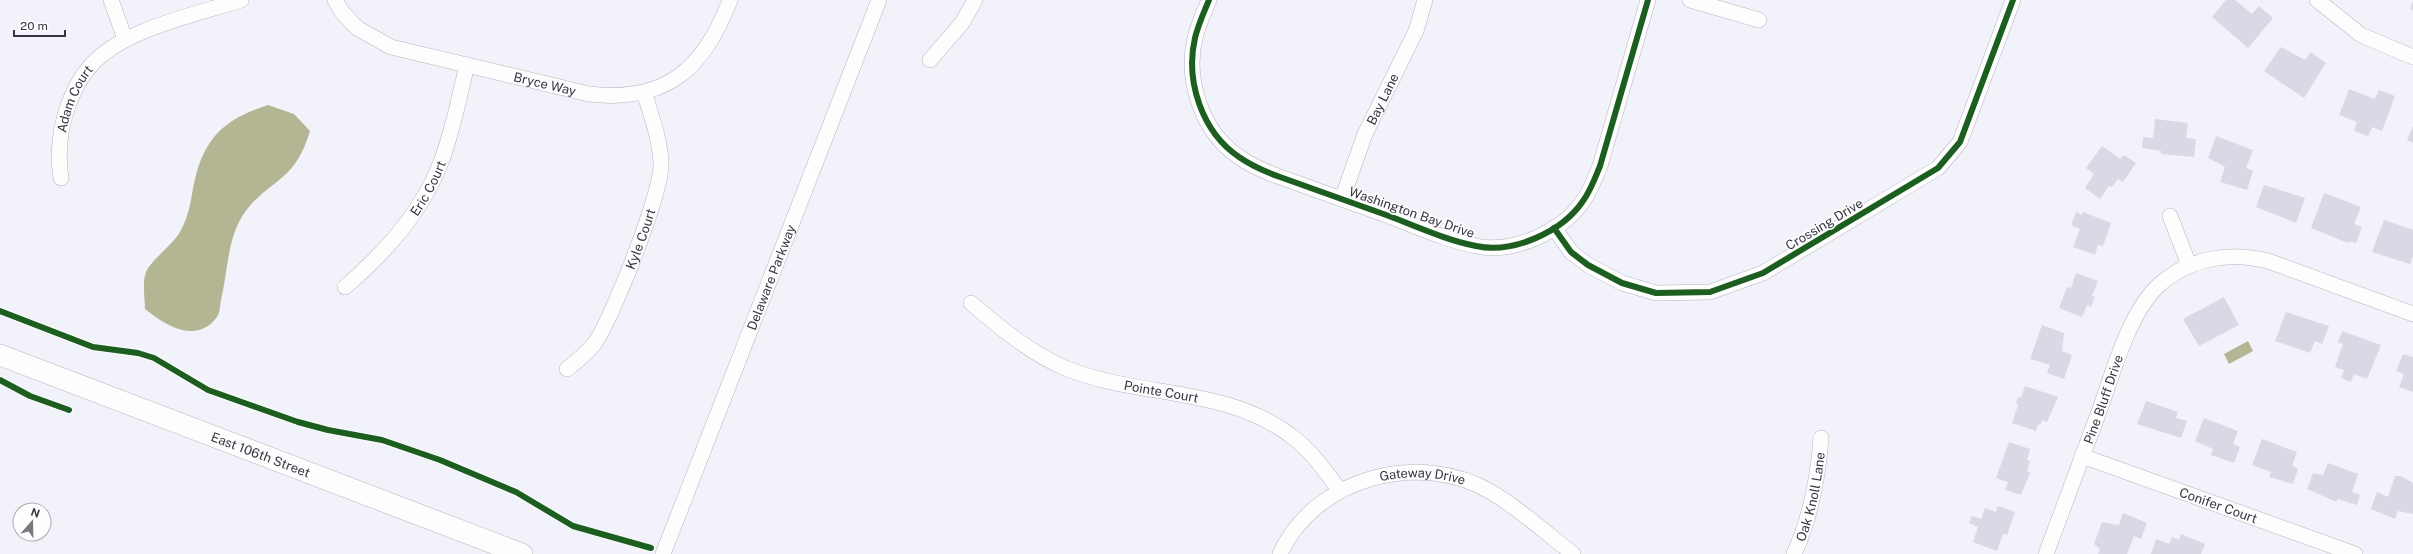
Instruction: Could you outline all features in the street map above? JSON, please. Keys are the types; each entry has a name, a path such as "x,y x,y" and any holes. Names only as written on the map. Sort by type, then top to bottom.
{"main road":[{"name":"East 106th Street","path":"0,355 522,554"}],"street":[{"path":"111,0 125,39"},
{"name":"Adam Court","path":"60,178 59,164 62,121 78,83 88,68 104,52 125,39 241,0"},
{"name":"Bryce Way","path":"335,0 342,12 357,28 374,39 410,52 589,94 609,96 644,92 672,81 690,68 704,52 717,31 730,0"},
{"name":"Delaware Parkway","path":"663,554 878,0"},
{"path":"930,60 962,24 975,0"},
{"name":"Washington Bay Drive","path":"1209,0 1196,37 1192,70 1198,105 1222,142 1238,156 1255,167 1477,247 1500,247 1522,243 1554,228 1583,202 1593,185 1648,0"},
{"name":"Bay Lane","path":"1342,199 1365,134 1416,30 1425,0"},
{"path":"1690,0 1759,20"},
{"name":"Crossing Drive","path":"1554,228 1571,252 1594,268 1622,283 1656,293 1710,292 1763,273 1938,168 1960,142 2013,0"},
{"path":"2317,0 2361,35 2413,57"},
{"name":"Eric Court","path":"345,287 368,267 397,236 418,207 431,184 441,163 449,137 467,65"},
{"name":"Kyle Court","path":"567,369 593,345 605,327 630,264 658,184 662,164 644,92"},
{"path":"2170,216 2189,265"},
{"name":"Pine Bluff Drive","path":"2046,554 2118,358 2140,308 2159,285 2189,265 2220,257 2258,258 2413,314"},
{"name":"Pointe Court","path":"971,303 1012,336 1048,360 1066,368 1106,381 1228,404 1272,423 1291,436 1312,456 1340,491"},
{"name":"Oak Knoll Lane","path":"1794,554 1809,513 1816,486 1821,438"},
{"name":"Conifer Court","path":"2082,456 2331,551 2354,554"},
{"name":"Gateway Drive","path":"1280,554 1284,546 1308,517 1325,500 1340,491 1369,478 1401,472 1431,472 1452,476 1491,491 1573,554"}],"shaded area":[{"path":"268,105 294,114 310,131 304,148 298,159 287,173 252,203 243,215 231,245 217,317 209,325 200,330 181,330 171,326 145,309 144,285 146,272 181,230 189,210 196,175 201,160 214,138 231,121"},
{"path":"2248,341 2253,351 2229,364 2224,354"}],"building":[{"path":"2226,0 2235,0 2252,14 2259,6 2273,18 2248,48 2212,17"},
{"path":"2413,1 2413,10 2410,9"},
{"path":"2281,47 2305,60 2311,52 2326,63 2304,98 2264,71"},
{"path":"2349,89 2375,99 2379,90 2395,96 2382,131 2372,127 2368,136 2354,131 2357,122 2339,115"},
{"path":"2155,119 2188,123 2186,138 2196,139 2194,157 2161,154 2161,151 2142,148 2143,137 2153,138"},
{"path":"2413,126 2413,143 2407,140"},
{"path":"2216,136 2253,150 2246,168 2253,171 2247,190 2220,182 2225,167 2208,158"},
{"path":"2102,146 2120,159 2124,155 2136,163 2123,182 2118,179 2112,187 2109,186 2100,199 2085,188 2094,174 2086,168"},
{"path":"2264,185 2305,198 2296,223 2256,207"},
{"path":"2324,193 2361,207 2354,224 2362,227 2356,243 2349,241 2348,243 2311,228"},
{"path":"2076,212 2082,215 2083,212 2111,223 2103,246 2098,245 2095,255 2073,247 2080,229 2071,225"},
{"path":"2384,220 2413,230 2413,256 2410,264 2372,252"},
{"path":"2076,273 2098,281 2092,296 2095,297 2091,307 2087,305 2082,317 2059,308 2067,287 2071,288"},
{"path":"2224,297 2239,325 2199,346 2183,319"},
{"path":"2286,312 2329,326 2322,344 2315,341 2310,353 2275,341"},
{"path":"2042,325 2064,333 2062,351 2072,355 2064,379 2047,373 2050,365 2030,359"},
{"path":"2342,331 2381,345 2367,379 2354,374 2351,382 2341,378 2344,370 2335,367 2343,344 2338,342"},
{"path":"2403,354 2413,357 2413,392 2399,387 2404,374 2396,371"},
{"path":"2025,386 2058,397 2047,422 2042,420 2041,425 2038,424 2036,431 2012,423 2018,405 2016,402 2018,397 2021,397"},
{"path":"2146,401 2178,412 2176,418 2187,421 2181,438 2137,424"},
{"path":"2204,418 2238,431 2233,444 2240,447 2234,463 2211,455 2213,449 2195,441"},
{"path":"2262,439 2297,452 2292,466 2298,469 2293,484 2269,477 2271,472 2252,465"},
{"path":"2009,442 2030,449 2027,460 2030,461 2027,471 2030,473 2021,495 2005,490 2008,482 1996,478"},
{"path":"2328,463 2358,474 2352,492 2360,495 2357,505 2337,499 2337,502 2307,489 2313,473 2323,475"},
{"path":"2395,476 2401,476 2413,483 2413,514 2398,511 2395,519 2371,509 2377,492 2388,497"},
{"path":"1998,506 2015,512 2007,535 2003,534 1997,551 1973,542 1978,527 1969,523 1972,516 1981,519 1985,508 1996,512"},
{"path":"2123,513 2147,523 2141,539 2134,536 2127,554 2098,554 2100,549 2094,544 2102,522 2119,525"},
{"path":"2181,534 2205,544 2201,554 2151,554 2156,539 2169,544 2172,537 2179,540"}],"cycle path":[{"path":"1209,0 1199,23 1195,38 1192,71 1199,104 1206,120 1215,134 1226,146 1249,163 1275,175 1443,237 1476,246 1490,248 1505,247 1521,243 1550,231 1574,212 1586,197 1600,166 1648,0"},
{"path":"1554,228 1571,252 1588,265 1622,283 1656,293 1710,292 1763,273 1938,168 1960,142 2013,0"},
{"path":"0,311 93,347 138,353 154,358 208,390 298,422 328,430 382,440 440,460 516,492 573,526 651,548"},
{"path":"0,380 30,396 69,410"}]}
